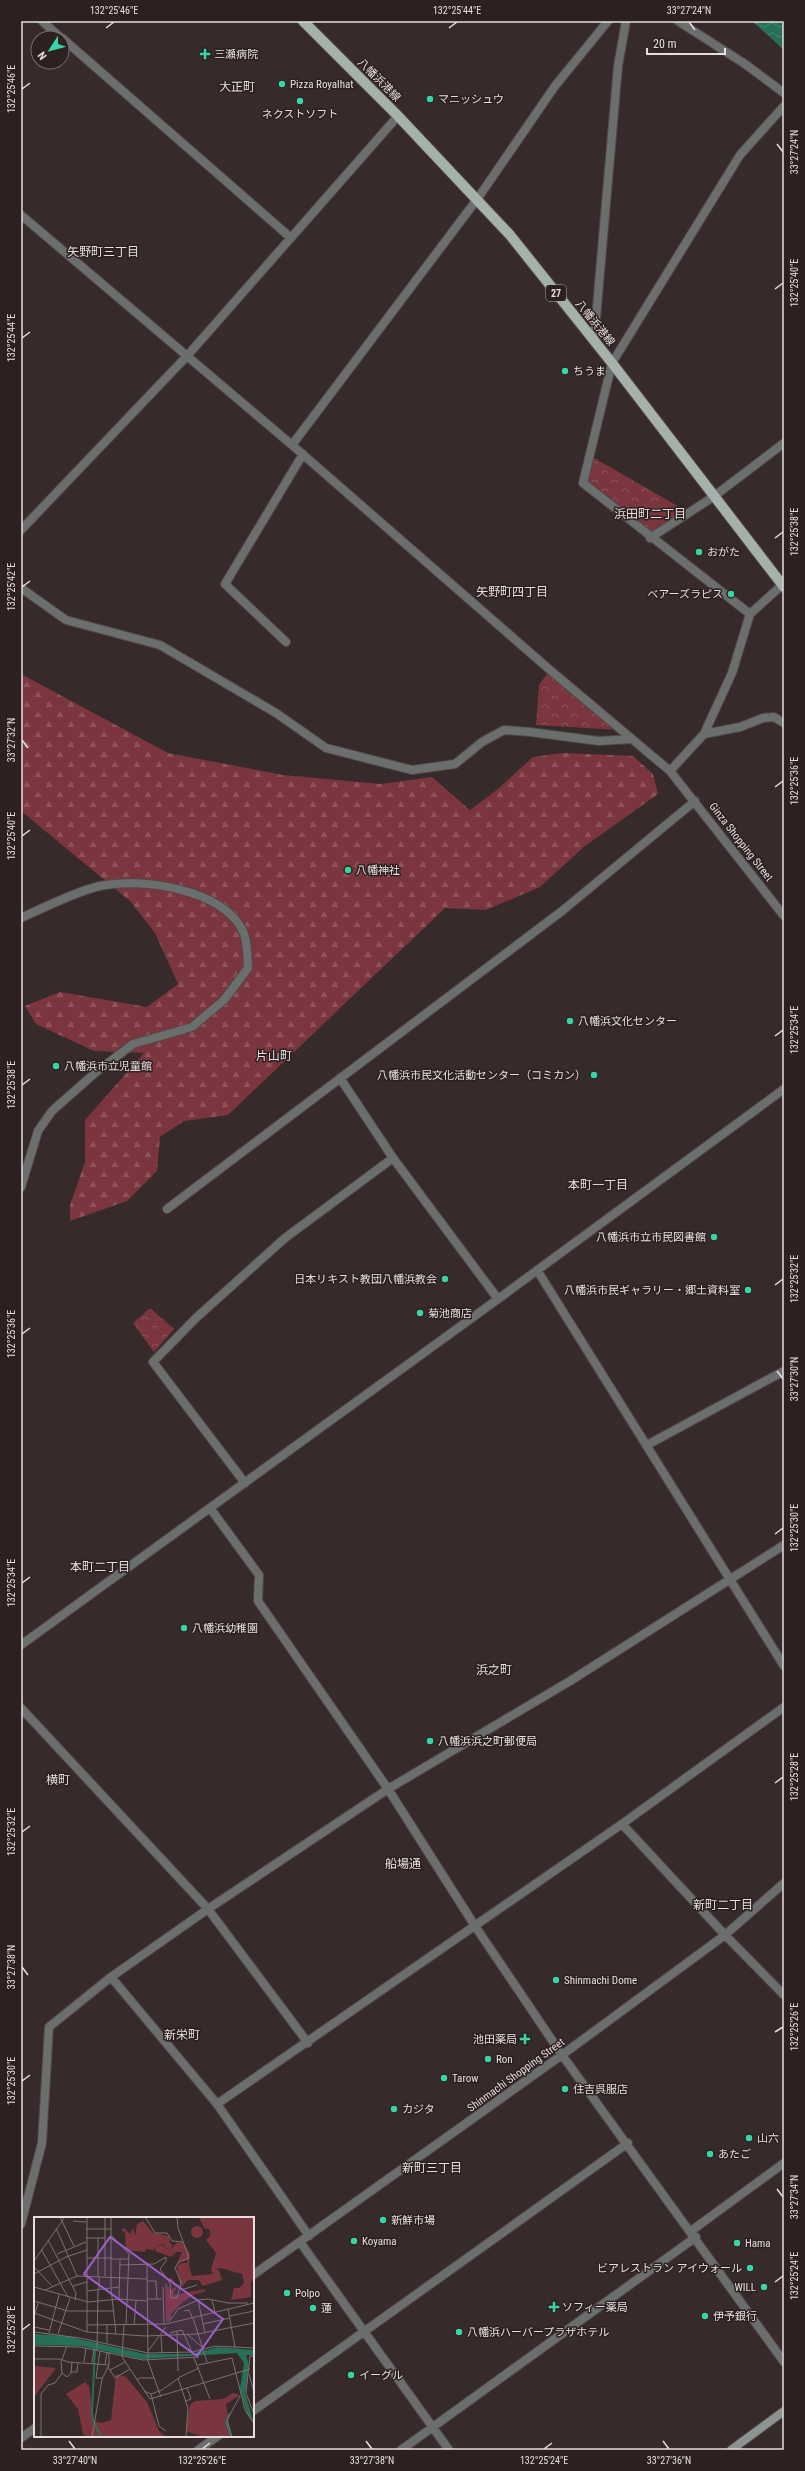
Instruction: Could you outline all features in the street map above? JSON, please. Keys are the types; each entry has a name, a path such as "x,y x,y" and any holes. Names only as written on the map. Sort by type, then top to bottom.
{"main road":[{"name":"八幡浜港線","path":"303,21 478,198 510,234 612,362 713,497 783,586"}],"street":[{"path":"42,21 53,30"},
{"path":"292,444 478,198 555,86 608,21"},
{"path":"594,341 618,66 626,21"},
{"path":"678,21 746,64 784,93"},
{"path":"70,45 291,238"},
{"path":"750,614 650,538 583,483 612,362 740,155 784,106"},
{"path":"21,530 186,356 398,116"},
{"name":"Ginza Shopping Street","path":"21,215 186,356 292,444 631,739 670,771 784,916"},
{"path":"650,538 713,497 784,443"},
{"path":"286,642 225,584 303,454"},
{"path":"670,771 704,734 732,674 750,614 783,586"},
{"path":"21,588 66,620 160,645 276,712 326,748 412,770 455,764 482,742 504,730 599,741 631,739"},
{"path":"704,734 740,727 763,718 774,717 784,723"},
{"path":"167,1208 219,1168 314,1100 340,1078 562,911 695,801"},
{"path":"21,1187 38,1131 52,1111 95,1073 133,1044 192,1027 224,1000 248,968 247,948 242,929 222,908 177,887 134,882 99,886 22,916"},
{"path":"340,1078 393,1158 498,1300"},
{"path":"21,1644 498,1300 784,1089"},
{"path":"245,1483 153,1362 196,1318 285,1238 393,1158"},
{"path":"537,1270 784,1666"},
{"path":"647,1446 784,1371"},
{"path":"210,1508 259,1575 258,1601 388,1789 475,1926 562,2055 694,2234 784,2362"},
{"path":"21,2224 42,2143 49,2027 111,1977 208,1909 388,1789 570,1681 784,1545"},
{"path":"218,2104 622,1824 784,1707"},
{"path":"21,1708 208,1909 308,2043"},
{"path":"622,1824 725,1935 784,1995"},
{"name":"Shinmachi Shopping Street","path":"254,2274 562,2055 725,1935 784,1883"},
{"path":"111,1977 218,2104 309,2236"},
{"path":"254,2410 628,2143"},
{"path":"401,2450 694,2234 784,2163"},
{"path":"300,2242 449,2450"},
{"path":"731,2450 784,2411"},
{"path":"21,2438 34,2429"},
{"path":"198,2450 217,2437"}],"green space":[{"path":"589,455 688,512 650,538 583,483"},
{"path":"550,670 620,730 536,725 539,685"},
{"path":"21,674 168,753 283,775 381,784 432,777 470,810 498,789 533,757 563,753 633,756 653,774 658,794 585,846 540,887 486,910 445,908 228,1115 184,1121 160,1137 157,1171 127,1201 70,1221 70,1205 85,1162 85,1120 144,1053 94,1051 36,1024 25,1006 60,992 147,1007 178,984 155,933 131,902 21,811"},
{"path":"150,1308 174,1329 154,1352 133,1323"}],"water":[{"path":"752,21 784,21 784,50"}],"place":[{"name":"三瀬病院","path":"205,54"},
{"name":"Pizza Royalhat","path":"282,84"},
{"name":"マニッシュウ","path":"430,99"},
{"name":"ネクストソフト","path":"300,101"},
{"name":"ちうま","path":"565,371"},
{"name":"おがた","path":"699,552"},
{"name":"ベアーズラピス","path":"731,594"},
{"name":"八幡神社","path":"348,870"},
{"name":"八幡浜文化センター","path":"570,1021"},
{"name":"八幡浜市立児童館","path":"56,1066"},
{"name":"八幡浜市民文化活動センター（コミカン）","path":"594,1075"},
{"name":"八幡浜市立市民図書館","path":"714,1237"},
{"name":"日本リキスト教団八幡浜教会","path":"445,1279"},
{"name":"八幡浜市民ギャラリー・郷土資料室","path":"748,1290"},
{"name":"菊池商店","path":"420,1313"},
{"name":"八幡浜幼稚園","path":"184,1628"},
{"name":"八幡浜浜之町郵便局","path":"430,1741"},
{"name":"Shinmachi Dome","path":"556,1980"},
{"name":"池田薬局","path":"525,2039"},
{"name":"Ron","path":"488,2059"},
{"name":"Tarow","path":"444,2078"},
{"name":"住吉呉服店","path":"565,2089"},
{"name":"カジタ","path":"394,2109"},
{"name":"山六","path":"749,2138"},
{"name":"あたご","path":"710,2154"},
{"name":"新鮮市場","path":"383,2220"},
{"name":"Koyama","path":"354,2241"},
{"name":"Hama","path":"737,2243"},
{"name":"ビアレストラン アイウォール","path":"750,2268"},
{"name":"WILL","path":"764,2287"},
{"name":"Polpo","path":"287,2293"},
{"name":"ソフィー薬局","path":"554,2307"},
{"name":"蓮","path":"313,2308"},
{"name":"伊予銀行","path":"705,2316"},
{"name":"八幡浜ハーバープラザホテル","path":"459,2332"},
{"name":"イーグル","path":"351,2375"}],"district":[{"name":"大正町","path":"237,87"},
{"name":"矢野町三丁目","path":"103,252"},
{"name":"浜田町二丁目","path":"650,514"},
{"name":"矢野町四丁目","path":"512,592"},
{"name":"片山町","path":"274,1056"},
{"name":"本町一丁目","path":"598,1185"},
{"name":"本町二丁目","path":"100,1567"},
{"name":"浜之町","path":"494,1670"},
{"name":"横町","path":"58,1780"},
{"name":"船場通","path":"403,1864"},
{"name":"新町二丁目","path":"723,1905"},
{"name":"新栄町","path":"182,2035"},
{"name":"新町三丁目","path":"432,2168"}]}
